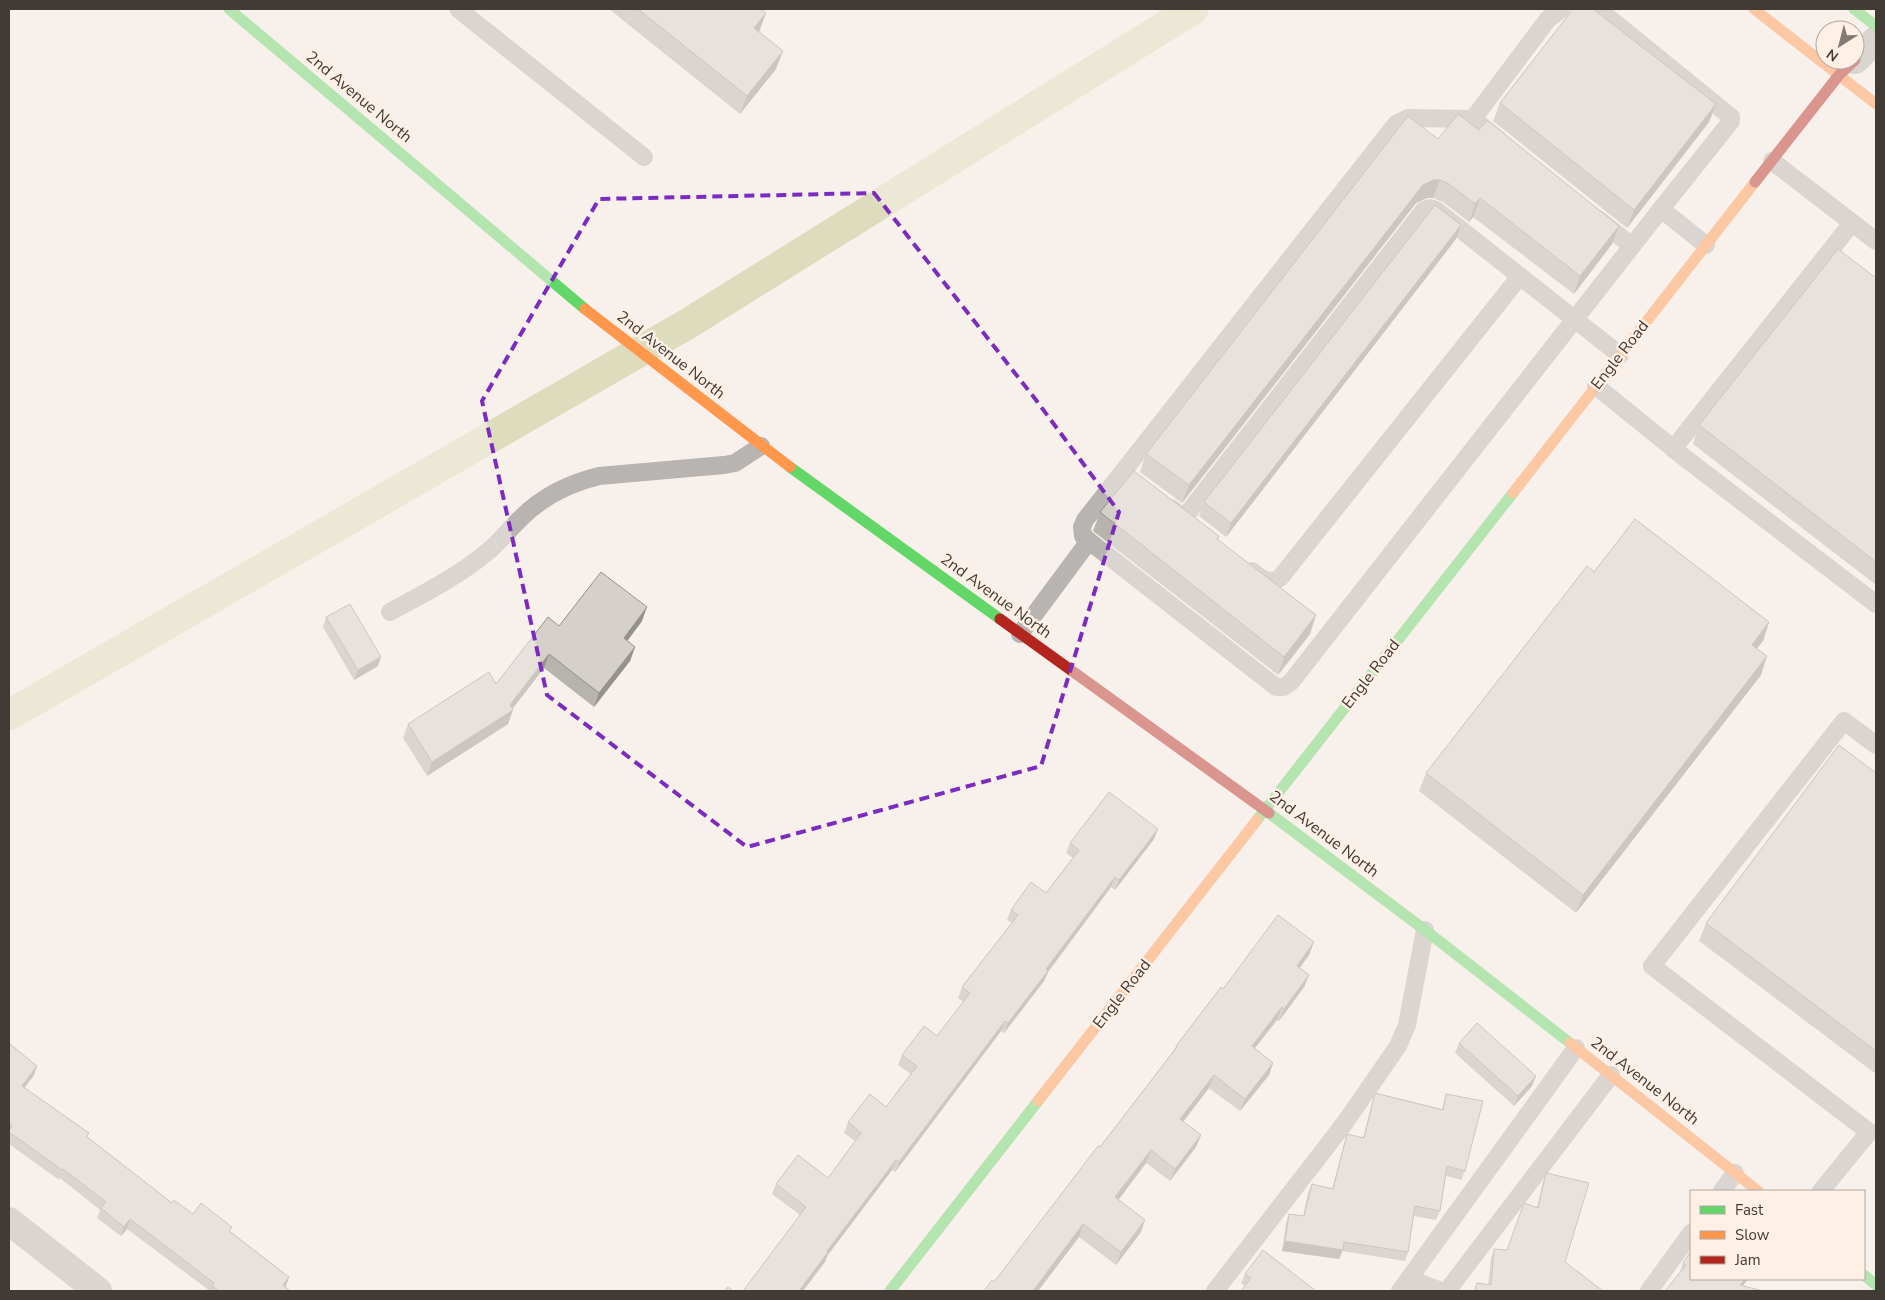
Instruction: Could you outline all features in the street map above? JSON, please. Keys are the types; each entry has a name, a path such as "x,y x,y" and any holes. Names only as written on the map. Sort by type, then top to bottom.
{"street":[{"path":"1754,9 1815,45"},
{"path":"1854,9 1876,26"},
{"name":"2nd Avenue North","path":"239,12 582,307 761,446 1265,810 1425,930 1757,1190"},
{"name":"Engle Road","path":"1865,51 1876,40"},
{"name":"Engle Road","path":"890,1291 1706,245 1846,70"},
{"path":"1853,70 1876,104"},
{"path":"9,1221 98,1291"},
{"path":"1865,1276 1876,1285"}],"lane":[{"path":"458,9 477,15 644,157"},
{"path":"1472,119 1548,19 1561,9"},
{"path":"1510,149 1472,119 1408,118 1396,124 1085,520 1082,527 1083,536 1276,687 1284,687 1291,682 1731,121 1731,116 1598,9"},
{"path":"1772,161 1876,241"},
{"path":"1184,518 1424,210 1430,208 1436,210 1620,355"},
{"path":"1661,209 1706,245"},
{"path":"1586,210 1632,246"},
{"path":"1673,449 1852,222"},
{"path":"1239,560 1262,579 1269,582 1280,578 1520,276"},
{"path":"1596,386 1673,449 1876,604"},
{"path":"390,612 465,570 488,552 522,517 541,502 566,487 598,476 735,463 761,446"},
{"path":"1122,472 1138,484"},
{"path":"1161,501 1200,530"},
{"path":"1020,634 1089,541"},
{"path":"1822,1190 1873,1131 1652,966 1844,720 1876,745"},
{"path":"1215,1291 1344,1124 1398,1046 1407,1025 1425,930"},
{"path":"1441,1291 1404,1285 1576,1048"},
{"path":"1448,1291 1611,1075"},
{"path":"1723,1190 1735,1173"},
{"path":"1649,1291 1690,1234"}],"highlighted area":[{"path":"874,193 1036,400 1119,512 1041,766 747,847 547,695 482,401 599,199"}],"building":[{"path":"638,9 760,9 766,13 754,28 783,51 747,96"},
{"path":"1573,9 1593,9 1716,104 1634,210 1500,103"},
{"path":"1458,114 1479,130 1487,120 1619,226 1580,276 1480,198 1475,204 1449,184 1440,180 1433,180 1423,185 1189,485 1146,454 1408,116 1438,139"},
{"path":"1435,205 1461,225 1231,523 1204,502"},
{"path":"1838,249 1876,278 1876,562 1699,425"},
{"path":"1134,471 1219,536 1217,539 1316,615 1284,657 1100,512"},
{"path":"1635,519 1769,622 1752,645 1767,656 1583,895 1426,773 1587,566 1594,572"},
{"path":"601,572 647,607 624,638 635,647 599,693 549,654 510,705 513,710 432,762 408,724 489,672 496,684 548,617 559,626"},
{"path":"350,604 381,657 358,670 326,617"},
{"path":"1839,745 1876,773 1876,1051 1706,923"},
{"path":"1109,792 1158,829 1119,880 1115,877 1046,969 1048,971 1008,1023 1005,1021 899,1162 896,1160 799,1291 743,1291 806,1207 776,1184 798,1155 828,1178 861,1133 848,1122 870,1094 886,1107 917,1066 902,1055 924,1026 937,1036 970,993 962,987 1018,915 1011,910 1031,882 1046,893 1079,850 1070,843"},
{"path":"1278,915 1314,942 1297,966 1309,975 1284,1009 1282,1007 1252,1046 1273,1063 1245,1099 1214,1075 1180,1119 1201,1135 1175,1169 1151,1150 1115,1197 1145,1220 1121,1252 1083,1224 1033,1291 984,1291 992,1280 994,1282 1098,1146 1100,1147"},
{"path":"1477,1023 1536,1076 1518,1096 1459,1043"},
{"path":"10,1044 37,1066 22,1086 89,1133 86,1136 172,1203 174,1200 193,1214 201,1203 232,1227 229,1231 289,1277 283,1285 290,1291 219,1291 212,1286 214,1283 130,1219 124,1227 101,1208 106,1202 63,1169 9,1132 12,1126 9,1124"},
{"path":"1375,1093 1443,1110 1446,1094 1483,1101 1465,1171 1447,1166 1440,1211 1415,1206 1408,1252 1344,1242 1343,1250 1285,1241 1289,1214 1304,1216 1312,1184 1333,1189 1347,1134 1364,1138"},
{"path":"1546,1173 1589,1183 1565,1262 1603,1291 1475,1291 1477,1283 1491,1285 1494,1249 1507,1250 1524,1203 1538,1208"},
{"path":"1263,1250 1316,1291 1241,1291 1251,1278 1245,1274"},
{"path":"1690,1252 1690,1280 1744,1280 1740,1285 1763,1291 1665,1291 1686,1265 1683,1263"},
{"path":"728,1287 733,1291 724,1291"}],"waterway":[{"path":"9,715 689,323 1193,9"}],"traffic: fast":[{"path":"229,9 585,309"},
{"path":"1854,9 1876,26"},
{"path":"790,467 1000,619"},
{"path":"1257,820 1513,493"},
{"path":"1269,813 1425,930 1570,1043"},
{"path":"890,1291 1038,1101"},
{"path":"1865,1276 1876,1285"}],"traffic: slow":[{"path":"1754,9 1876,104"},
{"path":"1513,493 1755,182"},
{"path":"585,309 790,467"},
{"path":"1038,1101 1257,820"},
{"path":"1570,1043 1757,1190"}],"traffic: jam":[{"path":"1755,182 1844,70"},
{"path":"1000,619 1269,813"}]}
